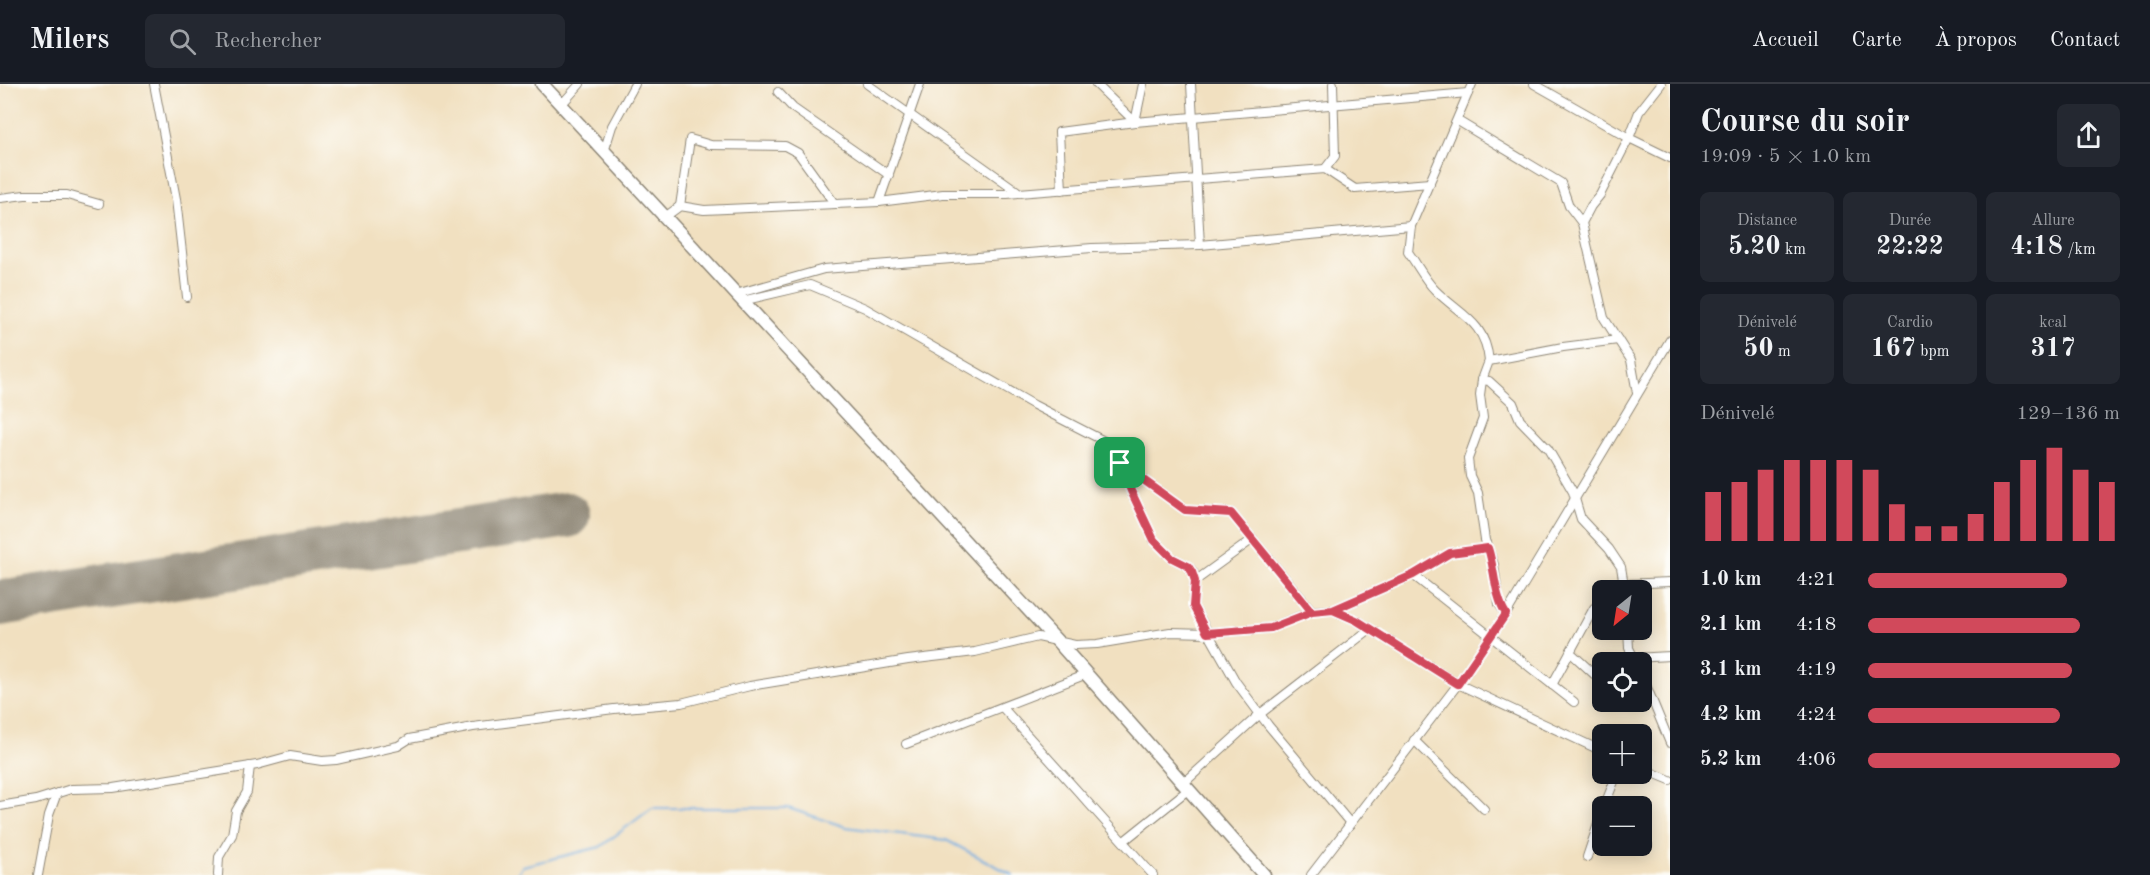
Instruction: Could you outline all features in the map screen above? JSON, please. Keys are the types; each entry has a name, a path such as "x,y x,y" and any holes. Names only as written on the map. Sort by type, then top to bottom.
{"highway":[{"path":"542,84 1059,643 1264,875"}],"street":[{"path":"154,84 176,199 188,297"},
{"path":"561,105 580,84"},
{"path":"604,152 612,126 636,84"},
{"path":"867,84 1020,193"},
{"path":"879,202 921,84"},
{"path":"1096,84 1135,122"},
{"path":"1135,122 1143,84"},
{"path":"1191,84 1200,245"},
{"path":"1325,169 1335,156 1333,84"},
{"path":"1472,84 1411,226 1408,252 1433,289 1477,326 1484,337 1489,361 1482,380 1480,395 1483,418 1468,459 1470,476 1478,493 1488,548 1494,565 1499,604 1506,614"},
{"path":"1534,84 1629,138 1670,158"},
{"path":"1582,223 1600,195 1629,138 1639,112 1661,84"},
{"path":"778,92 793,108 889,175"},
{"path":"1062,190 1059,132 1135,122 1468,93"},
{"path":"1458,121 1561,183 1569,206 1582,223 1604,318 1631,360 1636,393"},
{"path":"665,217 680,206 690,139 711,145 785,146 798,153 834,203"},
{"path":"680,206 704,210 879,202 943,194 1020,193 1325,169 1355,189 1430,183"},
{"path":"0,198 26,195 67,195 99,204"},
{"path":"739,297 824,269 1092,248 1200,245 1411,226"},
{"path":"739,297 810,285 865,308 1034,405 1108,443 1120,463 1154,540 1172,558 1188,566 1195,581 1193,606 1236,682 1350,823"},
{"path":"1489,361 1563,347 1618,340"},
{"path":"1311,875 1458,684 1506,614 1636,393 1670,340"},
{"path":"1482,380 1489,381 1513,403 1520,420 1548,449 1573,492 1581,519 1609,549 1621,567 1623,580"},
{"path":"1120,463 1185,510 1231,513 1312,612"},
{"path":"1195,581 1252,539"},
{"path":"0,806 36,800 71,789 113,788 250,766 290,756 336,760 398,746 409,739 473,727 603,710 681,703 750,686 908,660 975,652 1038,637 1075,645 1096,644 1170,632 1207,633 1271,628 1312,612 1333,610 1413,575 1450,553 1488,548"},
{"path":"1413,575 1574,702"},
{"path":"1652,584 1670,582"},
{"path":"1333,610 1370,629 1458,684 1592,746"},
{"path":"1552,685 1592,612"},
{"path":"1124,841 1186,786 1260,714 1370,629"},
{"path":"1570,652 1592,672"},
{"path":"1652,658 1670,656"},
{"path":"906,744 1087,674"},
{"path":"1652,697 1667,729 1670,743"},
{"path":"1004,708 1153,875"},
{"path":"1414,740 1484,809"},
{"path":"218,875 219,857 232,835 236,812 247,792 250,766"},
{"path":"1652,773 1670,780"},
{"path":"38,875 49,815 57,794"},
{"path":"1587,857 1592,845"}],"waterway":[{"path":"516,875 523,866 600,847 652,808 788,808 846,827 946,840 1013,875"}],"runway":[{"path":"0,603 567,515"}],"route":[{"path":"1120,463 1154,540 1172,558 1188,566 1192,572 1195,581 1193,606 1207,633 1271,628 1312,612 1333,610 1413,575 1450,553 1488,548 1494,565 1499,604 1506,614 1458,684 1356,620 1333,610 1312,612 1231,513 1185,510 1120,463"}]}
